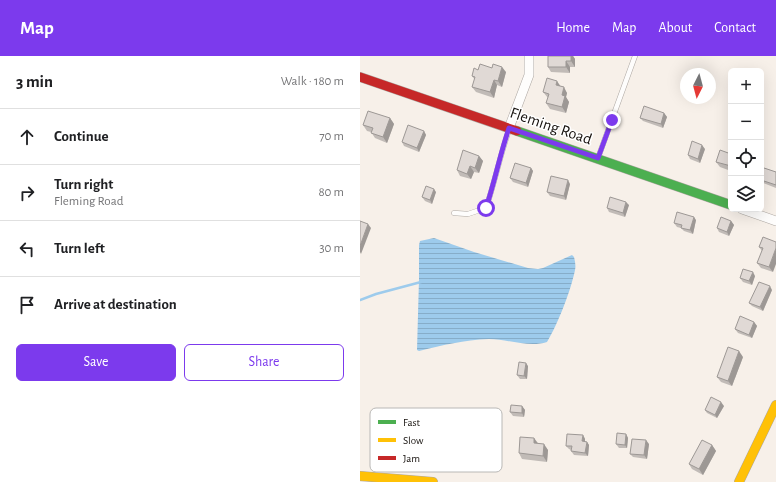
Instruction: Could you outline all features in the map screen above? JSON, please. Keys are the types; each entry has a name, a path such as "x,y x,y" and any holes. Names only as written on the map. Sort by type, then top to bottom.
{"street":[{"path":"509,128 529,75 529,56"},
{"name":"Fleming Road","path":"360,77 728,204"},
{"path":"750,212 776,221"},
{"path":"738,482 776,405"},
{"path":"360,476 433,482"}],"lane":[{"path":"598,158 635,56"},
{"path":"454,213 468,214 486,208 509,128"}],"water":[{"path":"434,238 528,268 543,268 572,255 574,257 575,265 573,278 560,317 547,342 533,344 496,339 471,340 419,351 417,350 419,245 420,241"}],"building":[{"path":"548,56 571,56 571,61 566,61 566,67 548,67"},
{"path":"480,64 492,68 493,64 502,67 498,81 494,80 490,92 472,87 475,77 472,76 474,68 478,70"},
{"path":"547,78 557,81 556,85 564,87 562,95 565,96 562,107 546,103 549,94 543,92"},
{"path":"644,106 664,113 661,124 640,118"},
{"path":"368,111 390,118 383,137 371,133 373,128 363,125"},
{"path":"408,125 424,131 417,148 402,142"},
{"path":"692,141 702,145 698,159 688,155"},
{"path":"463,150 479,156 475,168 470,166 467,174 457,170"},
{"path":"720,150 728,153 728,165 716,162"},
{"path":"515,163 531,168 526,183 510,178"},
{"path":"764,168 776,172 776,185 764,181"},
{"path":"551,176 568,180 564,196 547,192"},
{"path":"426,186 434,189 430,200 422,197"},
{"path":"610,197 626,202 623,213 607,208"},
{"path":"677,212 694,217 690,230 681,228 682,225 674,223"},
{"path":"721,217 731,221 727,232 717,228"},
{"path":"360,221 368,224 360,246"},
{"path":"763,237 776,242 776,248 769,267 757,263 763,248 759,247"},
{"path":"743,269 753,272 749,281 740,278"},
{"path":"759,282 770,286 760,307 749,303"},
{"path":"740,316 754,322 749,335 735,329"},
{"path":"728,347 739,351 728,381 717,377"},
{"path":"519,362 526,363 524,376 517,375"},
{"path":"711,397 721,402 715,415 705,410"},
{"path":"511,405 522,406 522,413 510,412"},
{"path":"617,433 626,434 625,445 616,444"},
{"path":"567,434 583,435 582,441 587,442 585,453 571,451 572,446 566,446"},
{"path":"520,437 534,438 534,443 544,444 543,456 519,453"},
{"path":"632,439 646,440 644,455 630,454"},
{"path":"702,440 712,445 699,469 689,464"}],"waterway":[{"path":"360,300 376,294 421,282"}],"traffic: fast":[{"path":"517,131 728,204"}],"traffic: slow":[{"path":"739,482 776,405"},
{"path":"360,476 433,482"}],"traffic: jam":[{"path":"360,77 517,131"}],"route":[{"path":"486,208 509,128 598,158 612,120"}]}
